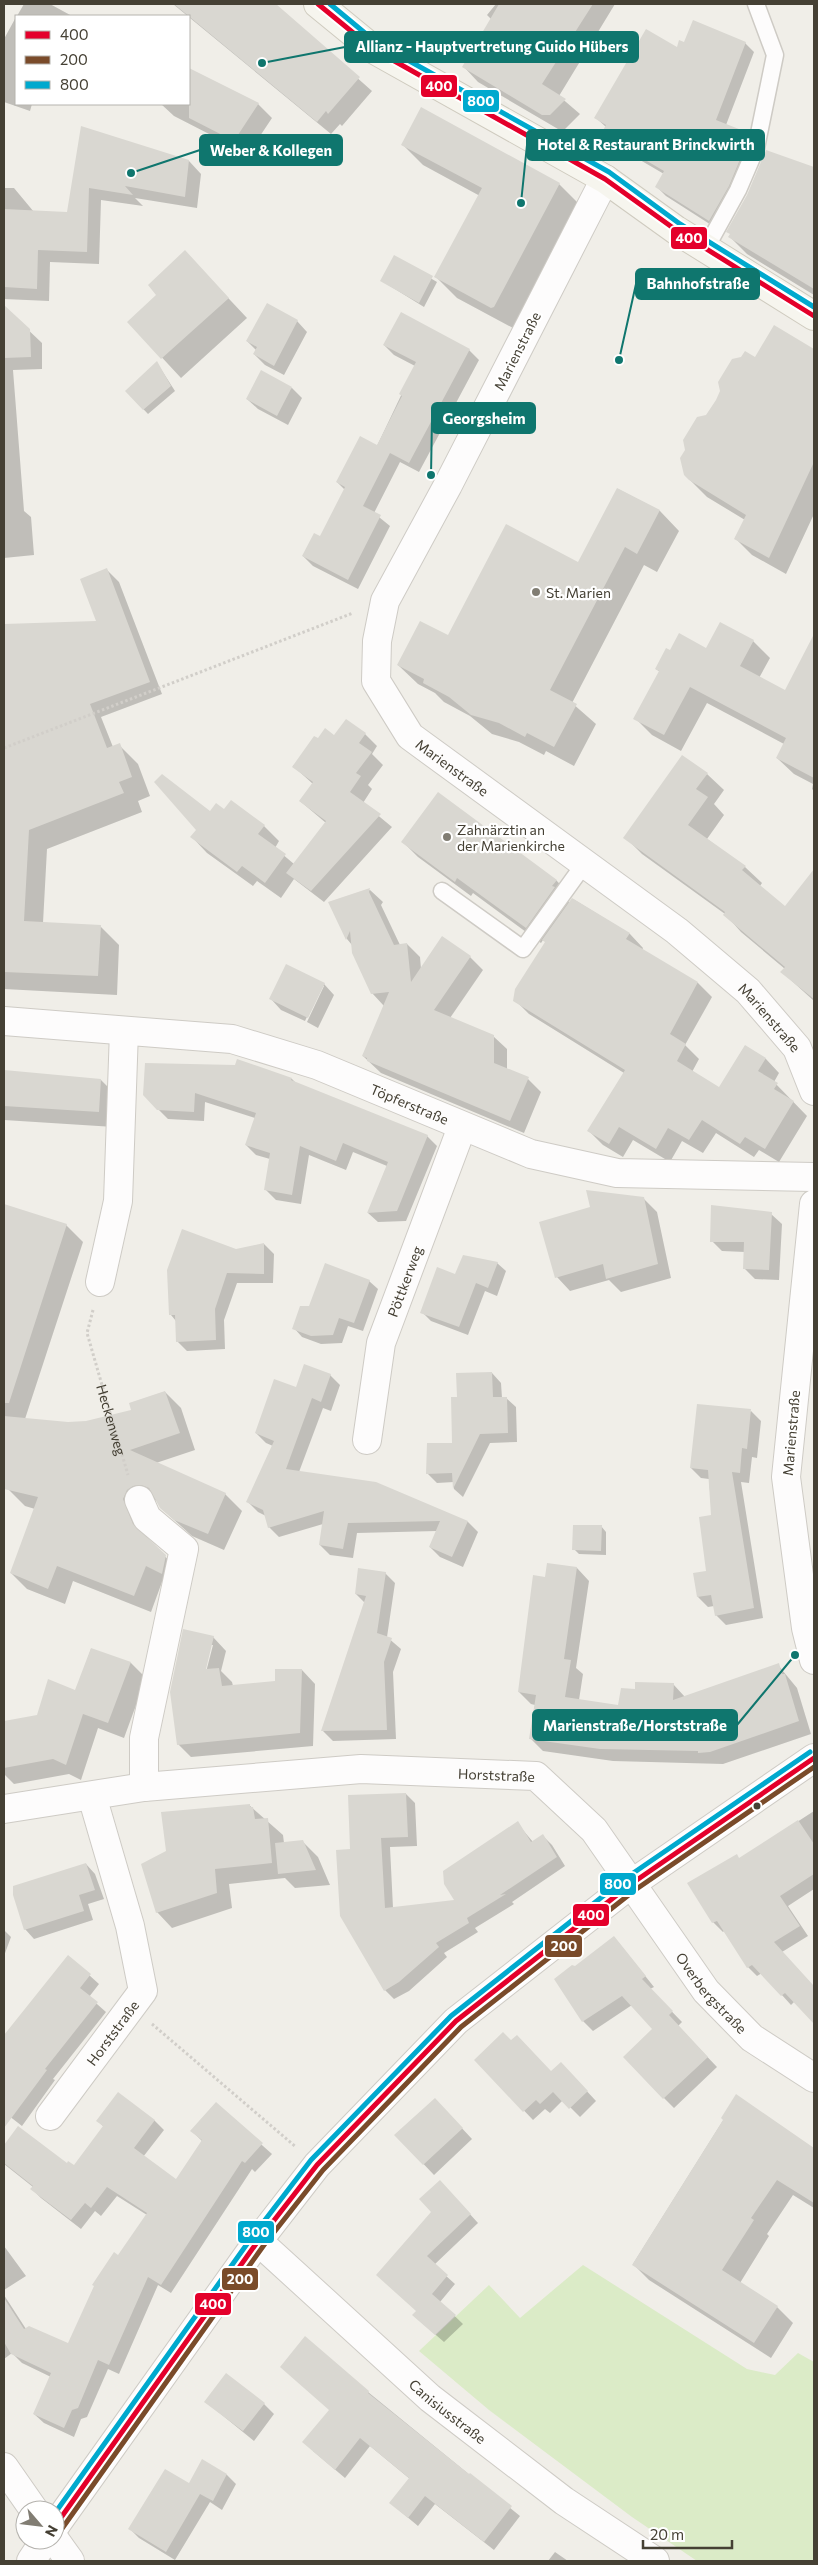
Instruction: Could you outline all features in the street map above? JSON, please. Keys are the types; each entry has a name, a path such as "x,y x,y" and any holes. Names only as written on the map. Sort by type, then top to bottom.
{"street":[{"path":"318,4 373,49 604,179 676,230 814,316"},
{"name":"Marienstraße","path":"604,179 448,485 385,601 378,641 376,681 410,736 677,931 748,991 797,1048 814,1091"},
{"name":"Töpferstraße","path":"4,1021 232,1039 317,1065 462,1127 531,1154 617,1173 814,1178"},
{"path":"100,1282 118,1200 124,1031"},
{"name":"Pöttkerweg","path":"367,1440 382,1343 462,1127"},
{"name":"Marienstraße","path":"814,1204 786,1477 806,1628 814,1660"},
{"path":"139,1500 147,1518 184,1549 144,1738 144,1787"},
{"path":"65,2512 258,2241 317,2165 456,2021 631,1884 814,1758"},
{"name":"Horststraße","path":"4,1809 144,1787 361,1769 536,1776 594,1830 631,1884"},
{"name":"Horststraße","path":"50,2116 143,1991 130,1926 92,1796"},
{"name":"Overbergstraße","path":"631,1884 706,1991 752,2038 814,2078"},
{"name":"Canisiusstraße","path":"258,2241 430,2398 564,2500 655,2561"},
{"path":"4,2467 27,2500"},
{"path":"31,2561 39,2550"},
{"path":"62,2550 70,2561"}],"lane":[{"path":"706,248 738,190 758,138 775,55 756,4"},
{"path":"442,891 523,949 584,864"}],"path":[{"path":"4,748 385,601"},
{"name":"Heckenweg","path":"100,1282 88,1333 125,1468 139,1500"},
{"path":"143,1991 152,2024 317,2165"}],"green space":[{"path":"583,2265 747,2369 775,2375 798,2353 814,2362 814,2561 697,2561 632,2517 489,2410 419,2351 489,2285 520,2318"}],"building":[{"path":"174,4 276,4 360,77 328,114 326,111 317,122 190,17 190,15 187,15"},
{"path":"499,4 593,4 542,84 566,99 550,115 542,115 462,67"},
{"path":"693,20 746,42 716,120 749,133 729,186 709,221 655,187 664,171 601,134 606,125 594,118 646,29 677,47 679,40 684,42"},
{"path":"190,68 259,103 234,141 189,118"},
{"path":"421,107 560,183 494,307 491,308 434,277 482,188 401,145"},
{"path":"81,126 189,160 185,197 125,186 133,195 89,188 87,252 38,250 37,289 4,287 4,209 67,212"},
{"path":"766,150 814,167 814,289 728,237 730,234 726,232 747,195"},
{"path":"185,250 229,298 161,359 127,322 156,295 148,285"},
{"path":"394,255 433,276 419,303 380,281"},
{"path":"267,303 298,320 274,366 253,354 257,347 246,341"},
{"path":"4,305 30,329 31,357 4,358"},
{"path":"401,312 470,349 409,463 390,453 363,506 381,515 348,580 302,556 314,533 320,536 345,487 336,482 360,436 377,445 402,396 399,394 416,362 383,345"},
{"path":"774,325 814,349 814,462 769,558 734,539 746,515 689,480 684,475 680,458 685,450 683,440 697,417 706,415 716,400 720,391 718,382 732,359 741,357 745,351 755,357"},
{"path":"157,361 171,386 143,410 125,391"},
{"path":"261,370 292,387 277,416 246,399"},
{"name":"St. Marien","path":"617,488 660,510 637,554 625,547 550,690 577,704 554,747 527,733 525,737 499,723 471,715 449,697 423,683 424,679 397,665 420,621 448,635 506,524 578,562"},
{"path":"107,568 150,682 90,704 107,748 120,743 132,777 119,782 124,793 29,830 24,921 101,925 98,976 4,972 4,624 96,621 80,579"},
{"path":"720,622 754,640 740,666 785,690 814,634 814,778 776,758 786,738 690,687 664,735 633,719 659,671 655,669 666,648 670,650 679,633 706,648"},
{"path":"346,719 366,733 359,743 372,752 356,773 361,776 350,792 381,814 311,891 286,873 326,821 299,801 313,782 292,767 314,736 318,738 325,728 334,735"},
{"path":"682,755 708,773 696,789 708,797 688,825 746,866 742,870 785,906 814,869 814,999 780,972 785,967 723,915 725,912 623,838"},
{"path":"162,774 210,811 216,803 224,809 231,800 265,825 258,834 286,854 265,883 242,866 237,872 190,837 196,830 154,782"},
{"path":"438,792 557,880 552,886 555,887 526,928 457,878 455,882 401,842"},
{"path":"370,888 369,892 394,945 407,943 411,982 442,936 471,956 434,1010 494,1035 494,1063 529,1077 510,1121 367,1061 367,1058 362,1056 389,992 371,994 352,953 350,931 346,940 328,902"},
{"path":"572,898 630,933 626,939 698,982 670,1034 686,1044 677,1061 719,1087 745,1045 766,1058 758,1071 778,1083 774,1089 794,1101 765,1149 745,1137 740,1144 702,1120 689,1140 668,1128 656,1149 619,1127 609,1144 587,1131 625,1070 513,1001 515,989 545,942 542,940"},
{"path":"286,964 325,983 308,1018 269,999"},
{"path":"237,1059 292,1078 291,1080 428,1135 397,1211 367,1213 388,1162 343,1143 336,1161 300,1146 292,1195 264,1190 270,1153 245,1145 256,1113 195,1093 194,1112 157,1110 143,1095 145,1063 235,1065"},
{"path":"4,1070 101,1079 99,1112 4,1106"},
{"path":"586,1190 644,1197 658,1264 606,1279 603,1264 555,1278 539,1222 590,1207"},
{"path":"4,1204 67,1224 9,1403 4,1403"},
{"path":"711,1205 772,1212 769,1270 743,1269 744,1242 710,1242"},
{"path":"182,1229 236,1249 264,1243 264,1274 227,1273 215,1309 216,1340 176,1342 175,1315 169,1315 167,1270"},
{"path":"463,1255 498,1262 488,1288 476,1283 459,1327 420,1313 437,1267 455,1274"},
{"path":"325,1263 370,1280 354,1323 339,1318 333,1335 311,1336 292,1329 300,1306 309,1306"},
{"path":"304,1364 331,1374 321,1402 312,1398 286,1469 376,1482 468,1521 452,1557 429,1547 440,1521 348,1523 343,1549 319,1545 324,1511 268,1528 263,1510 246,1502 274,1441 255,1433 274,1379 296,1387"},
{"path":"492,1372 493,1397 507,1397 508,1433 480,1434 453,1489 452,1473 426,1474 427,1443 452,1443 451,1397 457,1397 456,1373"},
{"path":"165,1391 180,1433 130,1450 226,1493 208,1534 174,1520 160,1508 149,1488 141,1485 133,1486 127,1490 123,1499 133,1524 166,1555 162,1574 146,1566 134,1596 57,1566 48,1589 10,1573 38,1497 4,1489 4,1416 68,1422 86,1421 131,1410 129,1403"},
{"path":"697,1404 751,1409 747,1449 742,1448 740,1473 732,1472 754,1608 715,1616 711,1595 697,1597 693,1573 706,1571 699,1517 711,1515 708,1470 690,1468"},
{"path":"573,1525 602,1525 601,1551 572,1550"},
{"path":"547,1563 577,1567 564,1659 571,1660 565,1697 618,1705 621,1688 635,1689 635,1682 674,1683 673,1700 779,1663 782,1674 785,1674 799,1721 710,1752 698,1753 698,1751 600,1749 529,1739 536,1695 518,1692 533,1575 545,1577"},
{"path":"358,1568 386,1572 377,1633 392,1638 384,1662 387,1730 321,1731 366,1596 355,1594"},
{"path":"183,1629 214,1636 206,1669 219,1668 222,1686 275,1681 275,1669 302,1669 300,1733 177,1745 170,1692"},
{"path":"91,1648 131,1662 108,1723 83,1714 66,1765 53,1759 4,1768 4,1721 37,1715 48,1679 75,1690"},
{"path":"406,1793 408,1837 381,1838 385,1908 454,1900 444,1884 443,1871 518,1821 531,1842 543,1834 557,1857 500,1895 506,1894 467,1918 469,1923 436,1943 439,1947 399,1982 384,1991 340,1916 336,1850 350,1849 348,1795"},
{"path":"250,1804 250,1807 253,1807 255,1819 268,1818 272,1863 215,1869 217,1893 156,1913 141,1864 166,1851 161,1812"},
{"path":"798,1820 814,1844 814,1874 780,1896 800,1926 774,1942 814,1986 814,2024 785,1993 781,1996 752,1965 747,1968 717,1921 712,1923 687,1883 737,1854 739,1858"},
{"path":"303,1840 316,1870 278,1874 275,1843"},
{"path":"86,1863 95,1890 79,1895 84,1911 24,1930 13,1895 13,1886"},
{"path":"614,1936 646,1976 642,1979 673,2011 669,2015 708,2057 663,2099 623,2057 652,2029 622,1996 582,2022 554,1979 572,1965 575,1966"},
{"path":"68,1955 91,1974 80,1988 98,2002 45,2069 47,2070 4,2128 4,2035"},
{"path":"503,2032 511,2040 517,2035 551,2071 561,2062 588,2091 569,2109 553,2092 540,2104 536,2100 523,2112 474,2060"},
{"path":"118,2092 155,2120 134,2148 176,2179 202,2140 190,2131 216,2102 263,2143 245,2163 242,2161 161,2285 148,2277 109,2365 98,2360 78,2408 72,2410 64,2428 33,2414 51,2373 11,2354 4,2342 4,2298 24,2329 29,2326 68,2343 94,2286 92,2285 114,2252 118,2255 147,2213 107,2187 91,2208 85,2203 71,2220 30,2189 33,2186 4,2163 4,2145 18,2126 67,2163 68,2161 74,2165 103,2126 96,2121"},
{"path":"736,2094 814,2148 814,2203 777,2180 751,2218 754,2220 722,2270 778,2306 754,2343 632,2265 723,2120 721,2118"},
{"path":"435,2098 463,2128 423,2165 394,2135"},
{"path":"440,2180 471,2214 427,2256 448,2275 432,2294 456,2315 435,2335 412,2315 416,2311 376,2275 431,2212 419,2199"},
{"path":"305,2336 369,2391 368,2393 512,2506 484,2542 425,2496 408,2518 389,2503 409,2478 360,2438 335,2470 302,2442 329,2410 280,2367"},
{"path":"226,2373 265,2403 243,2431 204,2402"},
{"path":"202,2459 227,2474 213,2501 200,2494 166,2552 128,2529 165,2469 189,2483"}],"transit line":[{"name":"400","path":"318,4 373,49 605,179 676,230 814,316"},
{"name":"800","path":"330,4 377,43 609,172 680,224 814,307"},
{"name":"800","path":"64,2500 252,2237 311,2160 451,2016 626,1878 810,1752"},
{"name":"400","path":"65,2512 258,2241 317,2165 456,2021 631,1884 814,1758"},
{"name":"200","path":"65,2524 264,2245 323,2170 461,2027 635,1890 814,1767"}],"place":[{"name":"Allianz - Hauptvertretung Guido Hübers","path":"262,63"},
{"name":"Weber & Kollegen","path":"131,173"},
{"name":"Hotel & Restaurant Brinckwirth","path":"521,203"},
{"name":"Bahnhofstraße","path":"619,360"},
{"name":"Georgsheim","path":"431,475"},
{"name":"St. Marien","path":"536,592"},
{"name":"Zahnärztin an der Marienkirche","path":"447,837"},
{"name":"Marienstraße/Horststraße","path":"795,1655"}]}
